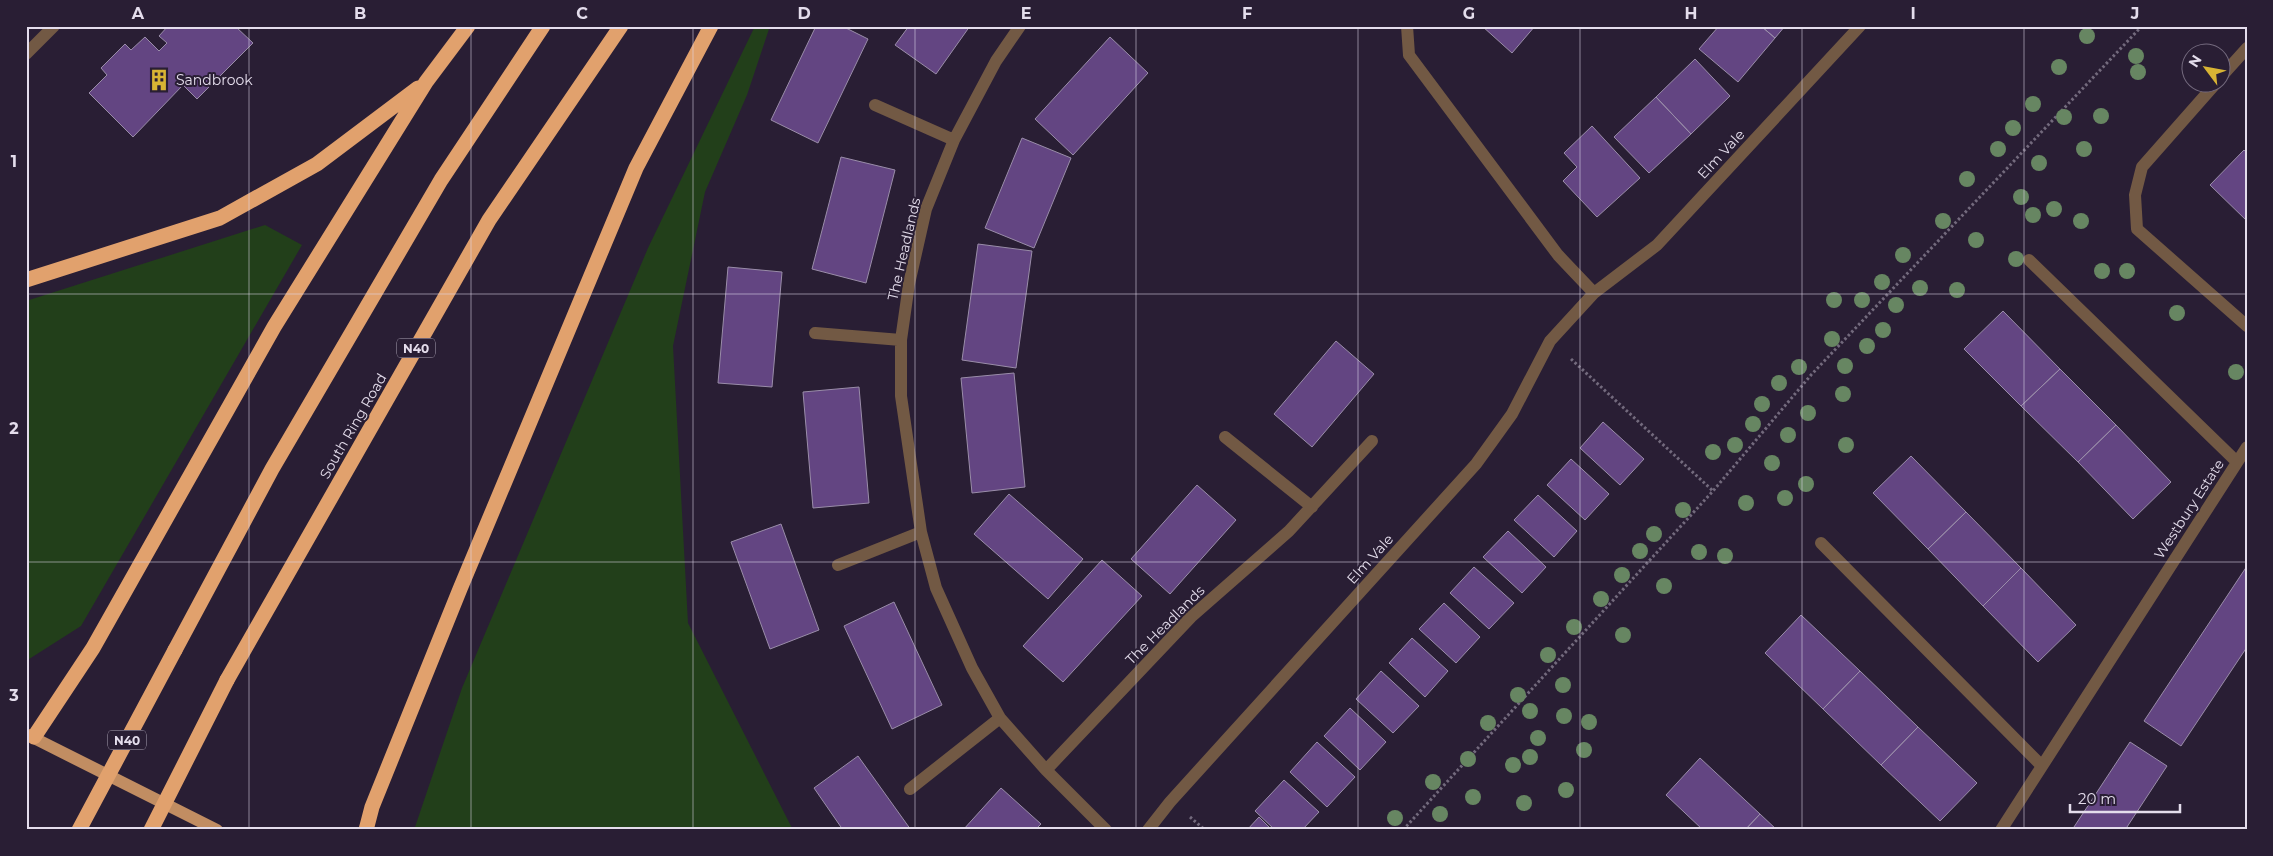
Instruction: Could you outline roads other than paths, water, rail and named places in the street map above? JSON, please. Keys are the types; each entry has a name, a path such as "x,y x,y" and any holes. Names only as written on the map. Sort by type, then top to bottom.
{"highway":[{"path":"30,735 94,648 274,327 426,82 468,26"},
{"name":"N40","path":"79,830 272,469 441,180 543,26"},
{"name":"South Ring Road","path":"151,830 227,680 489,220 621,26"},
{"path":"366,830 372,807 460,589 636,168 711,26"},
{"path":"26,280 220,218 317,164 426,82"}],"main road":[{"path":"30,735 217,830"}],"street":[{"path":"26,54 54,26"},
{"name":"The Headlands","path":"1020,26 996,61 954,140 926,209 909,284 901,340 901,396 921,532 936,588 972,668 1000,718 1046,770 1106,830"},
{"path":"1407,26 1409,55 1558,255 1594,293"},
{"name":"Elm Vale","path":"1148,830 1170,802 1476,464 1512,414 1550,341 1594,293 1657,245 1860,26"},
{"path":"2230,67 2247,48"},
{"path":"2208,92 2142,166 2135,195 2138,229 2247,326"},
{"path":"875,105 954,140"},
{"name":"Westbury Estate","path":"2001,830 2237,462 2029,260"},
{"path":"814,333 901,340"},
{"path":"1225,436 1312,507"},
{"name":"The Headlands","path":"1046,770 1191,617 1289,531 1372,441"},
{"path":"2237,462 2247,447"},
{"path":"838,565 921,532"},
{"path":"1821,543 2042,766"},
{"path":"910,789 1000,718"}],"place":[{"name":"Sandbrook","path":"159,80"}]}
